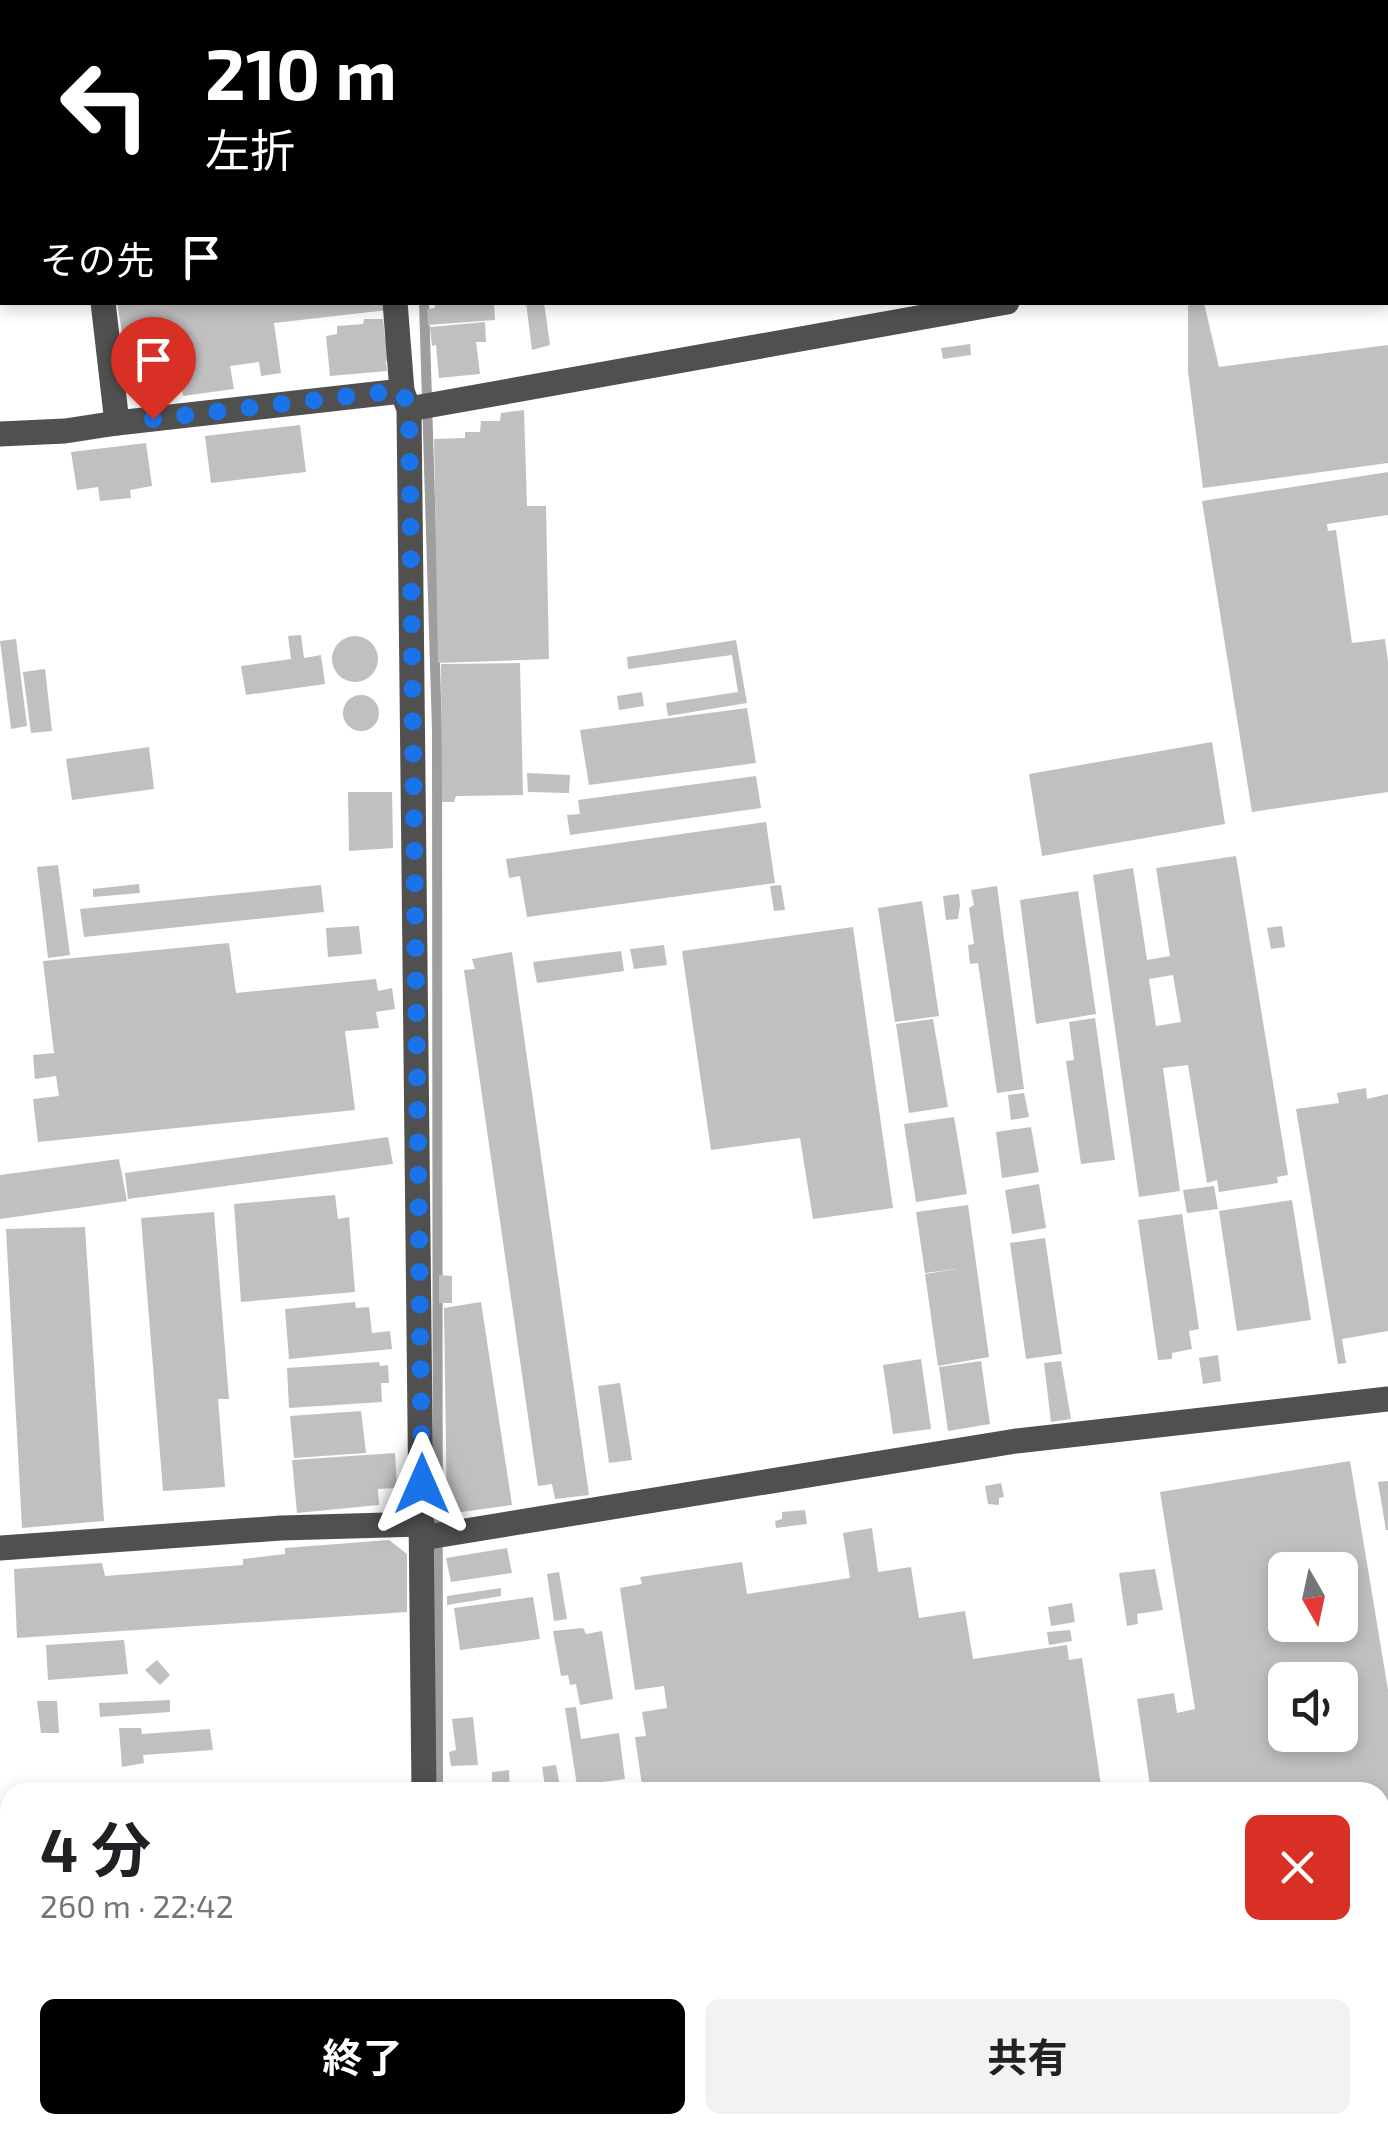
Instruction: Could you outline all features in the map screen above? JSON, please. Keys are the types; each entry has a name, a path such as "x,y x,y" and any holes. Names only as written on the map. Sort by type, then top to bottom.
{"street":[{"path":"103,305 117,423"},
{"path":"395,305 408,403 424,1782"},
{"path":"0,434 450,402 990,305"},
{"path":"0,1548 282,1528 462,1532 1016,1441 1388,1398"}],"building":[{"path":"117,305 387,305 388,310 274,323 281,373 261,376 259,362 230,366 234,389 183,396 181,380 146,386 141,355 126,358"},
{"path":"434,305 494,305 495,320 428,325 427,309"},
{"path":"526,305 544,305 550,345 532,350"},
{"path":"1188,305 1204,305 1219,367 1388,345 1388,463 1203,488 1188,371"},
{"path":"364,319 383,319 385,338 393,338 395,360 386,361 387,371 330,376 326,336 337,334 337,326 363,324"},
{"path":"485,322 486,342 476,342 480,374 439,378 430,327"},
{"path":"970,344 971,355 943,359 941,348"},
{"path":"524,410 527,506 546,506 549,659 438,663 434,439 465,438 465,432 480,432 481,421 500,421 501,413"},
{"path":"300,425 306,472 211,483 205,436"},
{"path":"146,443 152,486 130,490 131,498 100,501 98,487 77,490 71,452"},
{"path":"1388,472 1388,515 1327,524 1328,531 1336,530 1352,643 1385,639 1388,792 1252,812 1202,501"},
{"path":"301,635 304,658 321,655 325,684 246,695 241,666 291,659 288,636"},
{"path":"355,636 371,643 378,659 371,675 355,682 339,675 332,659 339,643"},
{"path":"16,639 27,726 11,729 0,641"},
{"path":"736,640 747,703 668,716 666,703 738,692 732,655 628,669 627,657"},
{"path":"520,663 523,795 456,796 454,802 442,802 441,664"},
{"path":"45,669 52,731 31,733 23,672"},
{"path":"642,692 644,706 619,710 617,696"},
{"path":"361,695 374,700 379,713 374,726 361,731 348,726 343,713 348,700"},
{"path":"747,708 756,763 589,785 580,730"},
{"path":"1212,742 1225,824 1042,856 1029,774"},
{"path":"149,747 154,789 72,800 66,759"},
{"path":"527,773 570,775 569,793 528,792"},
{"path":"756,776 761,808 570,835 567,815 580,814 578,800"},
{"path":"348,792 392,792 393,848 349,851"},
{"path":"766,822 775,883 527,917 520,876 509,878 506,859"},
{"path":"1236,856 1288,1175 1277,1177 1278,1183 1219,1192 1217,1180 1207,1183 1188,1065 1163,1068 1180,1191 1139,1197 1093,875 1133,868 1147,960 1170,956 1156,868","holes":["1173,975 1181,1022 1156,1026 1149,979"]},
{"path":"58,865 70,955 48,958 37,867"},
{"path":"139,884 140,893 93,897 93,889"},
{"path":"321,885 324,912 84,937 80,909"},
{"path":"781,885 785,910 774,911 770,886"},
{"path":"997,886 1024,1089 997,1093 978,963 970,964 968,945 974,944 971,890"},
{"path":"1078,891 1096,1014 1036,1024 1020,900"},
{"path":"959,894 958,919 946,920 943,896"},
{"path":"922,901 939,1016 895,1022 878,908"},
{"path":"359,926 362,954 328,957 326,928"},
{"path":"1282,926 1285,947 1271,949 1267,928"},
{"path":"853,927 893,1208 813,1219 800,1138 711,1150 682,951"},
{"path":"229,943 236,993 376,979 378,991 392,988 395,1009 376,1012 379,1028 345,1031 355,1110 38,1142 33,1099 59,1096 56,1076 35,1079 33,1055 54,1053 43,961"},
{"path":"664,945 667,965 634,969 630,949"},
{"path":"621,951 624,971 537,983 533,962"},
{"path":"512,952 589,1495 555,1499 552,1484 538,1486 464,970 475,969 472,959"},
{"path":"1095,1018 1115,1160 1081,1164 1066,1061 1074,1060 1069,1022"},
{"path":"933,1019 948,1107 909,1113 896,1024"},
{"path":"1366,1088 1367,1099 1388,1094 1388,1331 1342,1339 1346,1363 1338,1364 1296,1109 1339,1103 1337,1093"},
{"path":"1024,1093 1029,1117 1011,1120 1008,1095"},
{"path":"954,1117 967,1194 916,1202 904,1124"},
{"path":"1031,1127 1039,1172 1002,1178 996,1132"},
{"path":"388,1137 393,1164 128,1199 125,1173"},
{"path":"119,1159 127,1201 0,1219 0,1175"},
{"path":"1039,1184 1046,1228 1012,1234 1005,1190"},
{"path":"1214,1186 1218,1209 1187,1213 1183,1190"},
{"path":"335,1195 338,1219 349,1217 355,1292 241,1302 234,1204"},
{"path":"1292,1200 1311,1320 1237,1331 1219,1211"},
{"path":"968,1205 989,1357 938,1366 925,1274 957,1269 925,1273 916,1212"},
{"path":"214,1212 229,1399 218,1399 225,1487 163,1491 141,1218"},
{"path":"1182,1214 1199,1329 1189,1331 1192,1349 1172,1353 1172,1359 1158,1360 1138,1220"},
{"path":"85,1227 104,1521 22,1528 6,1229"},
{"path":"1045,1238 1062,1354 1026,1359 1010,1243"},
{"path":"439,1275 452,1276 452,1303 439,1303"},
{"path":"355,1302 356,1308 369,1307 372,1333 390,1331 392,1349 289,1359 285,1309"},
{"path":"481,1302 512,1505 447,1514 444,1308"},
{"path":"1218,1355 1221,1381 1203,1384 1199,1358"},
{"path":"921,1359 931,1429 893,1434 883,1365"},
{"path":"981,1361 990,1424 948,1431 939,1367"},
{"path":"1061,1361 1071,1419 1051,1422 1044,1363"},
{"path":"379,1362 380,1366 388,1365 389,1383 381,1383 382,1402 289,1408 287,1368"},
{"path":"620,1383 632,1460 609,1463 598,1386"},
{"path":"361,1411 366,1453 294,1458 290,1416"},
{"path":"395,1453 397,1488 378,1489 379,1505 297,1513 292,1460"},
{"path":"1350,1461 1388,1690 1388,1782 1149,1782 1137,1699 1174,1693 1177,1713 1195,1709 1160,1492"},
{"path":"1388,1481 1388,1530 1386,1530 1378,1482"},
{"path":"1001,1483 1004,1497 999,1498 999,1505 988,1504 985,1486"},
{"path":"805,1510 807,1524 776,1528 775,1521 782,1519 782,1512"},
{"path":"872,1528 878,1572 911,1567 919,1618 965,1611 973,1659 1067,1645 1069,1660 1082,1658 1101,1782 642,1782 635,1737 646,1736 642,1712 667,1708 664,1686 635,1690 620,1588 642,1584 640,1577 742,1562 747,1594 850,1578 843,1533"},
{"path":"389,1540 407,1554 407,1612 17,1638 14,1569 102,1563 105,1576 243,1565 243,1559 285,1554 285,1548"},
{"path":"507,1548 512,1573 451,1582 446,1558"},
{"path":"1155,1569 1163,1610 1137,1614 1138,1624 1127,1626 1119,1573"},
{"path":"559,1572 567,1619 554,1621 547,1574"},
{"path":"501,1588 501,1596 447,1605 447,1596"},
{"path":"533,1597 540,1639 460,1650 454,1608"},
{"path":"1072,1603 1075,1622 1051,1626 1048,1607"},
{"path":"583,1628 586,1634 602,1631 613,1699 580,1705 576,1684 570,1685 568,1675 561,1676 553,1631"},
{"path":"1070,1630 1072,1641 1049,1645 1047,1632"},
{"path":"124,1640 128,1674 48,1680 46,1645"},
{"path":"157,1660 170,1675 160,1685 145,1670"},
{"path":"170,1700 170,1712 100,1717 99,1703"},
{"path":"37,1701 57,1701 59,1733 41,1733"},
{"path":"576,1707 581,1739 619,1733 625,1779 576,1782 565,1708"},
{"path":"473,1717 478,1765 451,1766 449,1752 456,1750 452,1719"},
{"path":"119,1728 141,1728 142,1734 210,1729 213,1750 143,1755 144,1763 122,1767"},
{"path":"556,1765 559,1782 544,1782 542,1767"},
{"path":"509,1770 510,1782 492,1782 492,1772"}],"waterway":[{"path":"424,305 437,730 438,1782"}],"route":[{"path":"153,419 402,390 409,409 422,1484"}]}
